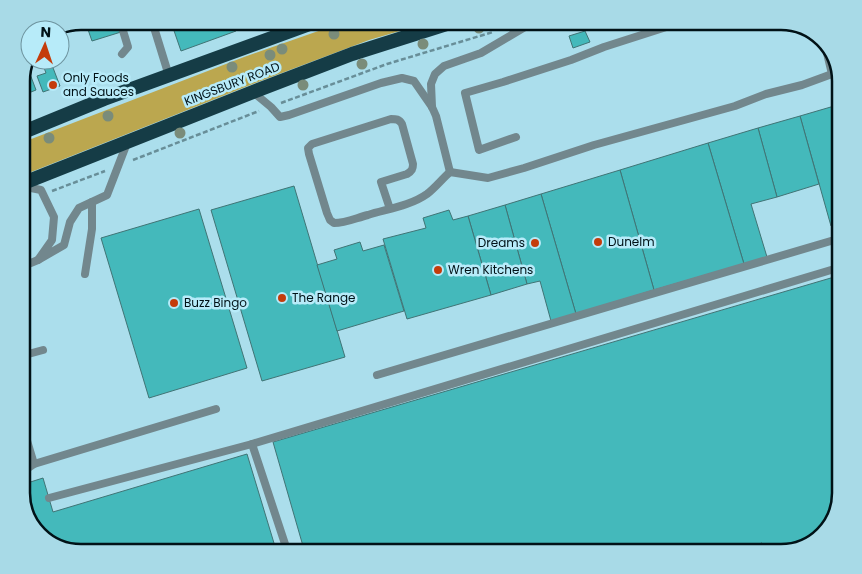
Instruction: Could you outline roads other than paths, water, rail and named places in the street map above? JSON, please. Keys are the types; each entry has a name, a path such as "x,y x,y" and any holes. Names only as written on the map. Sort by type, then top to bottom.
{"highway":[{"path":"30,129 104,99 293,30"},
{"name":"KINGSBURY ROAD","path":"30,181 352,54 428,30"}],"lane":[{"path":"122,54 128,47 123,30"},
{"path":"155,30 168,76"},
{"path":"432,107 431,84 435,74 444,66 480,53 520,30"},
{"path":"516,137 479,150 465,93 512,80 657,30"},
{"path":"450,172 488,178 594,145 735,106 766,94 832,75"},
{"path":"253,92 280,117 381,83 402,78 414,81 436,116 450,172"},
{"path":"390,209 381,182 407,174 413,168 400,120 392,119 312,144 308,148 330,220 334,223 346,222 390,209 414,201 427,194 450,172"},
{"path":"30,264 64,245 70,222 79,208 107,195 128,141"},
{"path":"30,187 41,190 54,217 52,240 38,260"},
{"path":"85,274 92,229 92,202"},
{"path":"377,375 832,241"},
{"path":"49,498 252,444 832,270"},
{"path":"30,354 43,350"},
{"path":"30,467 216,408"},
{"path":"252,444 285,544"},
{"path":"30,450 34,464"}],"place":[{"name":"Only Foods and Sauces","path":"53,85"},
{"name":"Dunelm","path":"598,242"},
{"name":"Dreams","path":"535,243"},
{"name":"Wren Kitchens","path":"438,270"},
{"name":"The Range","path":"282,298"},
{"name":"Buzz Bingo","path":"174,303"}]}
